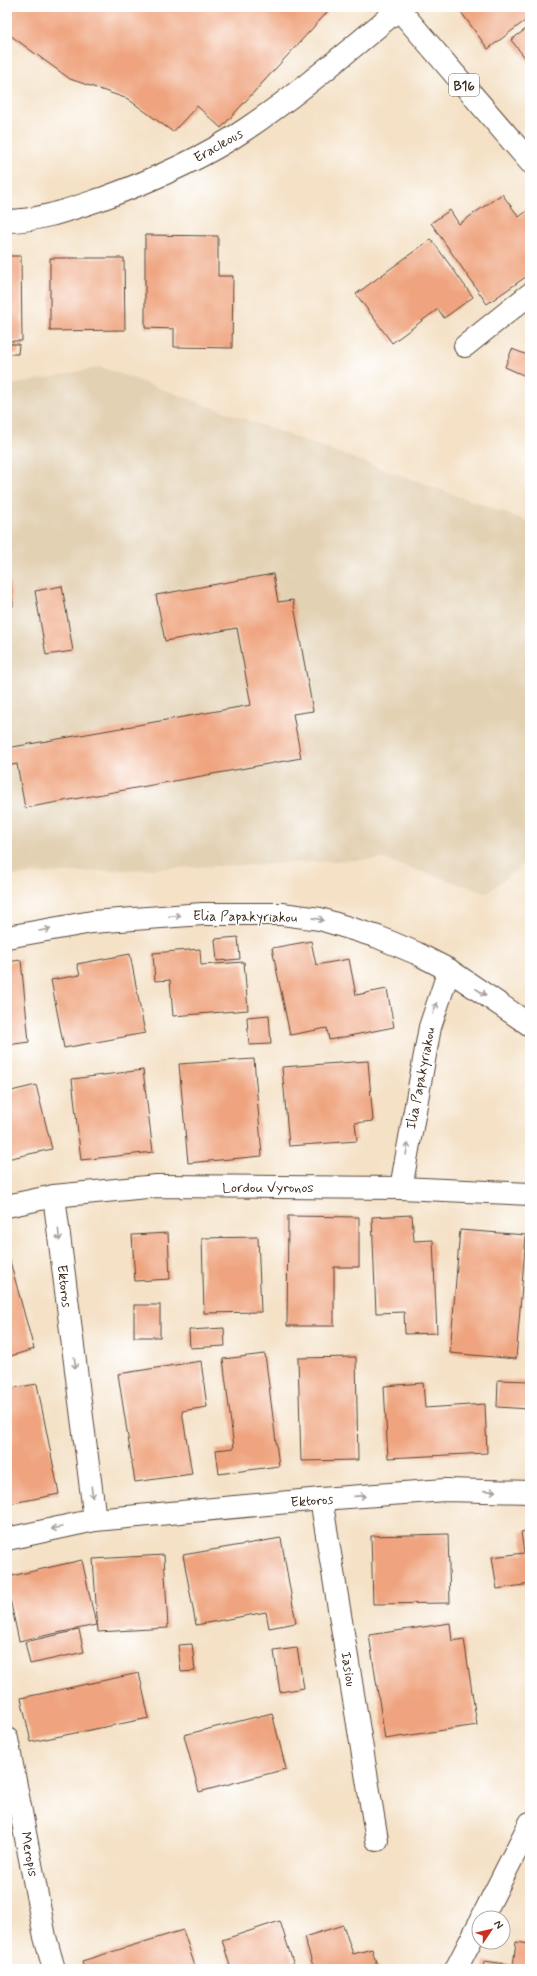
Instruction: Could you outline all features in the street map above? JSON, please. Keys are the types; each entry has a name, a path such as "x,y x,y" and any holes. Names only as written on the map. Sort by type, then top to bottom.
{"street":[{"name":"B16","path":"398,8 530,162"},
{"name":"Eracleous","path":"7,221 65,211 139,185 194,160 245,130 300,90 398,8"},
{"path":"465,346 530,294"},
{"name":"Elia Papakyriakou","path":"7,937 92,922 203,914 282,914 320,919 378,937 449,970 530,1025"},
{"name":"Ilia Papakyriakou","path":"401,1188 420,1072 432,1015 449,970"},
{"name":"Lordou Vyronos","path":"7,1206 54,1196 157,1186 401,1188 530,1194"},
{"name":"Ektoros","path":"54,1196 95,1520"},
{"name":"Ektoros","path":"7,1539 95,1520 321,1499 445,1490 530,1492"},
{"name":"Iasiou","path":"321,1499 377,1840"},
{"name":"Meropis","path":"7,1739 45,1937 54,1969"},
{"path":"486,1910 530,1824"},
{"path":"456,1969 471,1940"}],"shaded area":[{"path":"101,367 530,522 530,859 487,893 382,859 29,874 7,877 7,386"}],"building":[{"path":"7,7 332,7 221,128 197,106 173,132 128,99 70,79 7,33"},
{"path":"467,7 530,7 530,17 488,49 461,12"},
{"path":"530,26 530,64 511,40"},
{"path":"502,194 519,217 527,211 530,215 530,274 487,304 431,223 450,210 459,224"},
{"path":"145,235 218,236 218,276 233,276 232,348 174,347 174,329 145,328"},
{"path":"431,239 473,297 444,318 438,309 392,343 356,294"},
{"path":"7,256 21,256 22,341 7,341"},
{"path":"50,258 124,258 125,330 50,331"},
{"path":"7,344 19,344 18,354 7,354"},
{"path":"512,349 530,356 530,378 505,367"},
{"path":"273,574 278,602 293,600 313,711 293,714 301,758 25,808 17,764 7,766 7,748 251,705 237,628 165,641 156,595"},
{"path":"10,582 13,606 7,607 7,583"},
{"path":"62,586 73,651 46,655 35,591"},
{"path":"238,937 240,959 217,961 215,939"},
{"path":"311,941 316,965 349,959 356,995 387,989 394,1027 329,1040 327,1028 290,1035 272,948"},
{"path":"200,949 201,965 244,962 248,1010 173,1016 170,980 155,981 153,953"},
{"path":"130,954 145,1033 64,1048 51,980 80,975 77,964"},
{"path":"21,960 29,1042 7,1045 7,962"},
{"path":"269,1015 271,1044 249,1045 247,1017"},
{"path":"254,1059 262,1156 188,1163 179,1064"},
{"path":"368,1061 373,1121 355,1123 357,1141 289,1146 282,1067"},
{"path":"143,1070 153,1152 81,1160 72,1079"},
{"path":"36,1085 52,1149 7,1159 7,1092"},
{"path":"412,1215 414,1241 433,1240 437,1333 405,1334 404,1312 376,1313 372,1217"},
{"path":"288,1216 359,1217 359,1267 334,1267 334,1326 287,1326"},
{"path":"460,1230 526,1235 516,1359 450,1353"},
{"path":"168,1233 170,1279 135,1281 132,1235"},
{"path":"258,1237 261,1312 204,1313 202,1238"},
{"path":"7,1250 34,1349 7,1357"},
{"path":"134,1305 160,1305 160,1337 134,1337"},
{"path":"224,1328 225,1346 190,1348 189,1330"},
{"path":"265,1354 279,1466 219,1474 216,1450 234,1448 223,1359"},
{"path":"356,1357 358,1460 301,1461 298,1358"},
{"path":"201,1361 207,1407 182,1411 192,1474 135,1482 118,1374"},
{"path":"498,1380 530,1381 529,1409 497,1407"},
{"path":"423,1383 425,1408 485,1404 487,1453 388,1458 384,1386"},
{"path":"37,1384 59,1494 8,1504 7,1389"},
{"path":"530,1530 530,1584 497,1589 492,1557 524,1553 521,1532"},
{"path":"448,1534 450,1603 373,1604 371,1536"},
{"path":"281,1538 296,1623 269,1628 266,1612 196,1625 183,1555"},
{"path":"164,1555 168,1628 98,1632 93,1559"},
{"path":"82,1560 96,1625 19,1641 7,1585 7,1577"},
{"path":"450,1623 452,1641 464,1639 477,1725 385,1739 369,1635"},
{"path":"79,1630 84,1652 30,1664 25,1642"},
{"path":"192,1644 195,1671 181,1672 178,1645"},
{"path":"297,1648 304,1688 280,1692 274,1651"},
{"path":"139,1673 149,1718 31,1742 21,1698"},
{"path":"272,1713 286,1769 199,1792 184,1735"},
{"path":"280,1921 295,1969 231,1969 222,1940"},
{"path":"343,1925 353,1954 372,1949 378,1969 314,1969 304,1937"},
{"path":"183,1930 196,1969 84,1969 82,1961"},
{"path":"516,1942 530,1944 530,1969 483,1969 484,1961 513,1965"}]}
